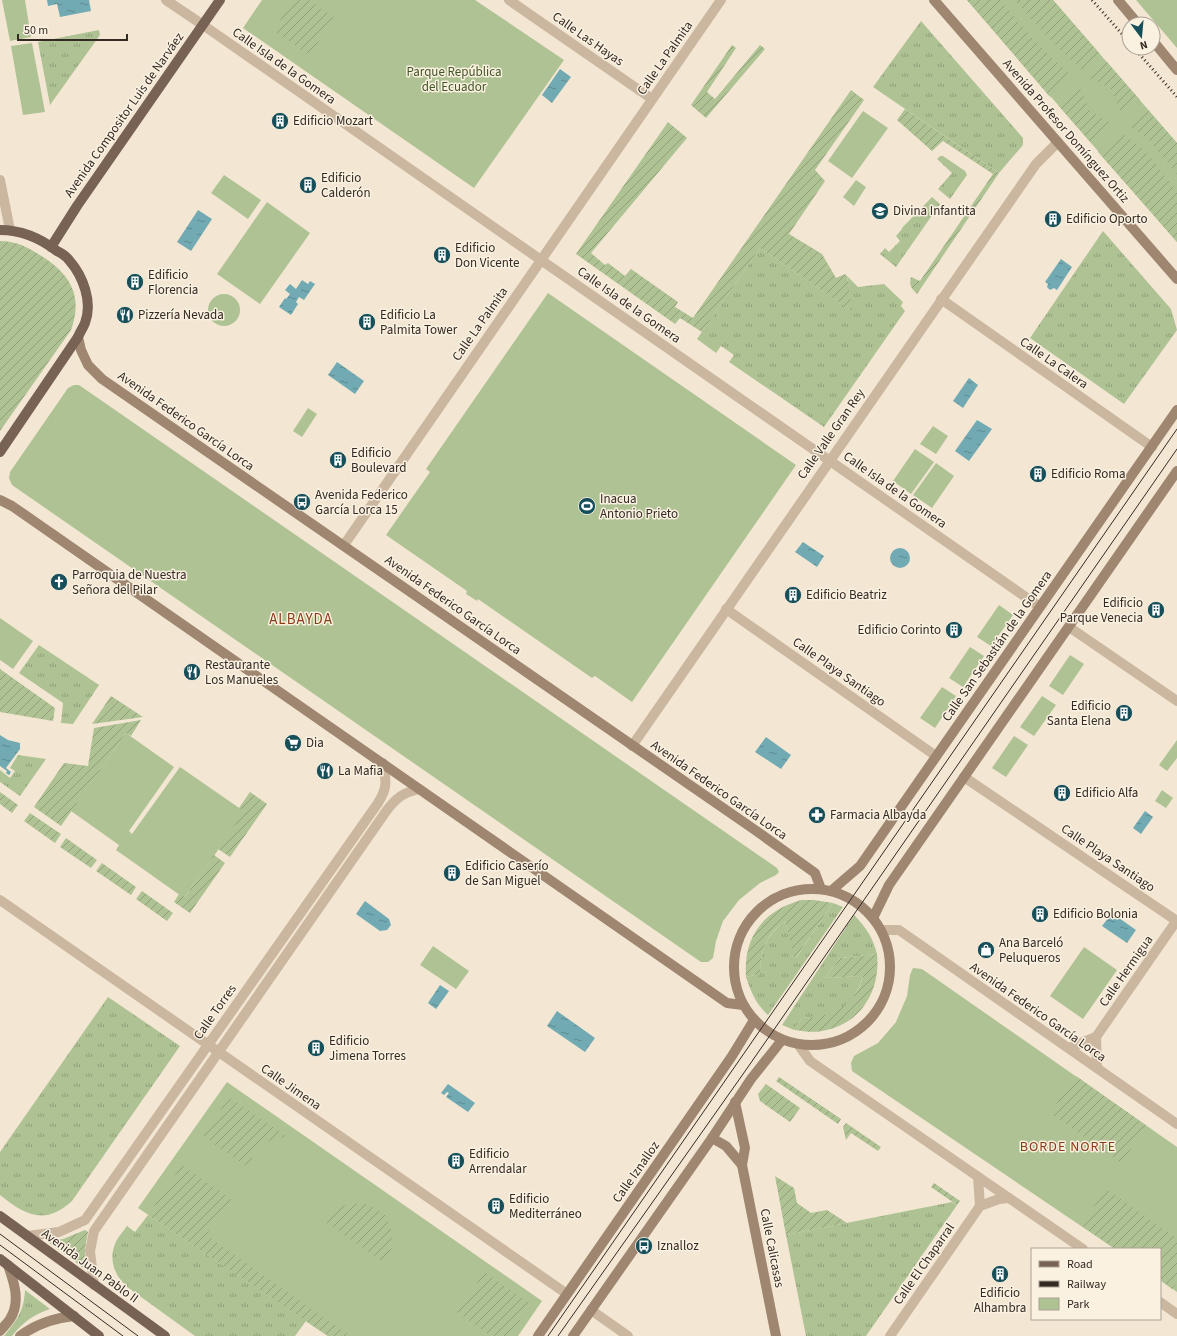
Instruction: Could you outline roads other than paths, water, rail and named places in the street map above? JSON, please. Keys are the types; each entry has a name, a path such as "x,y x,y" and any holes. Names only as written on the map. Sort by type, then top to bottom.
{"main road":[{"name":"Avenida Compositor Luis de Narváez","path":"51,246 77,206 220,0"},
{"name":"Avenida Profesor Domínguez Ortiz","path":"934,0 1177,279"},
{"path":"1118,0 1131,16"},
{"path":"1161,51 1177,70"},
{"path":"0,452 78,337 85,323 88,308 86,292 80,276 69,259 51,246 29,234 5,230"},
{"name":"Avenida Federico García Lorca","path":"78,337 81,350 88,365 102,379 755,830 815,873 826,890"},
{"name":"Calle San Sebastián de la Gomera","path":"826,890 860,866 1177,410"},
{"path":"873,918 889,885 1177,471"},
{"path":"0,500 12,506 727,1003 743,1005"},
{"path":"800,889 826,890 850,898 865,908 873,918 882,930 889,950 890,972 884,999 869,1020 849,1036 824,1044 798,1044 782,1040 771,1034 754,1020 743,1005 735,985 733,962 738,939 752,916 762,906 773,898 800,889"},
{"name":"Calle Iznalloz","path":"538,1336 732,1056 754,1020"},
{"path":"574,1336 712,1138 751,1079 782,1040"},
{"name":"Calle Calicasas","path":"735,1102 745,1148 742,1165 776,1336"},
{"name":"Calle Calicasas","path":"712,1138 726,1146 742,1165"},
{"name":"Avenida Juan Pablo II","path":"0,1216 164,1336"},
{"path":"4,1262 99,1336"},
{"path":"0,1332 10,1318 15,1306 15,1287 4,1262"},
{"path":"20,1336 29,1329 38,1325 74,1316"}],"street":[{"name":"Calle Isla de la Gomera","path":"166,0 1040,607"},
{"name":"Calle Las Hayas","path":"509,0 652,99"},
{"name":"Calle La Palmita","path":"344,545 721,0"},
{"name":"Calle Valle Gran Rey","path":"632,746 829,460 1036,164 1058,142"},
{"path":"0,180 5,230"},
{"name":"Calle La Calera","path":"941,299 1152,447"},
{"name":"Calle Playa Santiago","path":"726,609 936,756"},
{"path":"1069,627 1177,701"},
{"name":"Calle Torres","path":"27,1236 59,1232 86,1220 384,792 386,779 383,763"},
{"name":"Calle Playa Santiago","path":"964,777 1177,921"},
{"name":"Calle Torres","path":"94,1285 90,1251 94,1231 394,800 405,793 419,789"},
{"name":"Calle Jimena","path":"0,900 567,1294"},
{"name":"Calle Hermigua","path":"1096,1038 1177,921"},
{"name":"Avenida Federico García Lorca","path":"882,930 899,930 1177,1124"},
{"path":"1069,1048 1096,1038 1096,1068"},
{"path":"798,1044 810,1060 1082,1248"},
{"path":"978,1177 980,1206 999,1199 1009,1198"},
{"name":"Calle El Chaparral","path":"890,1336 980,1206"},
{"path":"1161,1303 1177,1314"},
{"path":"591,1310 628,1336"}],"water":[{"path":"47,0 89,0 91,11 60,17 57,4 48,6"},
{"path":"560,69 571,77 552,103 542,95"},
{"path":"198,210 212,219 191,251 177,242"},
{"path":"1061,259 1072,267 1057,290 1054,288 1050,290 1047,287 1048,284 1045,282"},
{"path":"302,280 308,284 310,281 315,284 304,300 299,297 296,302 298,304 291,315 279,307 285,298 286,299 290,294 285,290 290,284 296,289"},
{"path":"337,362 364,381 355,394 328,375"},
{"path":"969,378 978,385 963,408 953,401"},
{"path":"977,420 992,429 969,461 955,451"},
{"path":"803,542 824,556 817,567 795,552"},
{"path":"900,548 907,551 910,558 907,565 900,568 893,565 890,558 893,551"},
{"path":"0,735 8,740 20,743 20,749 6,768 11,772 9,775 6,773 7,771 0,766"},
{"path":"766,737 791,755 781,769 755,752"},
{"path":"1145,811 1153,817 1141,834 1133,828"},
{"path":"365,901 389,919 391,925 387,930 380,931 356,914"},
{"path":"1112,913 1136,930 1127,943 1102,926"},
{"path":"440,985 449,991 436,1009 428,1003"},
{"path":"557,1011 595,1038 585,1052 547,1026"},
{"path":"448,1084 475,1103 468,1112 446,1097 449,1093 447,1092 444,1095 441,1093"}],"tram line":[{"path":"548,1336 1177,429"},
{"path":"558,1336 748,1067 1177,449"},
{"path":"0,1234 138,1336"},
{"path":"0,1245 123,1336"}],"railway":[{"path":"1092,0 1121,33"},
{"path":"1141,56 1177,97"}],"place":[{"name":"Edificio Mozart","path":"280,121"},
{"name":"Edificio Calderón","path":"308,185"},
{"name":"Divina Infantita","path":"880,211"},
{"name":"Edificio Oporto","path":"1053,219"},
{"name":"Edificio Don Vicente","path":"442,255"},
{"name":"Edificio Florencia","path":"135,282"},
{"name":"Pizzería Nevada","path":"125,315"},
{"name":"Edificio La Palmita Tower","path":"367,322"},
{"name":"Edificio Boulevard","path":"338,460"},
{"name":"Edificio Roma","path":"1038,474"},
{"name":"Avenida Federico García Lorca 15","path":"302,502"},
{"name":"Inacua Antonio Prieto","path":"587,506"},
{"name":"Parroquia de Nuestra Señora del Pilar","path":"59,582"},
{"name":"Edificio Beatriz","path":"793,595"},
{"name":"Edificio Parque Venecia","path":"1156,610"},
{"name":"Edificio Corinto","path":"954,630"},
{"name":"Restaurante Los Manueles","path":"192,672"},
{"name":"Edificio Santa Elena","path":"1124,713"},
{"name":"Dia","path":"293,743"},
{"name":"La Mafia","path":"325,771"},
{"name":"Edificio Alfa","path":"1062,793"},
{"name":"Farmacia Albayda","path":"817,815"},
{"name":"Edificio Caserío de San Miguel","path":"452,873"},
{"name":"Edificio Bolonia","path":"1040,914"},
{"name":"Ana Barceló Peluqueros","path":"986,950"},
{"name":"Edificio Jimena Torres","path":"316,1048"},
{"name":"Edificio Arrendalar","path":"456,1161"},
{"name":"Edificio Mediterráneo","path":"496,1206"},
{"name":"Iznalloz","path":"644,1246"},
{"name":"Edificio Alhambra","path":"1000,1274"}],"district":[{"name":"ALBAYDA","path":"301,619"},
{"name":"BORDE NORTE","path":"1068,1147"}],"park label":[{"name":"Parque República del Ecuador","path":"454,80"}]}
